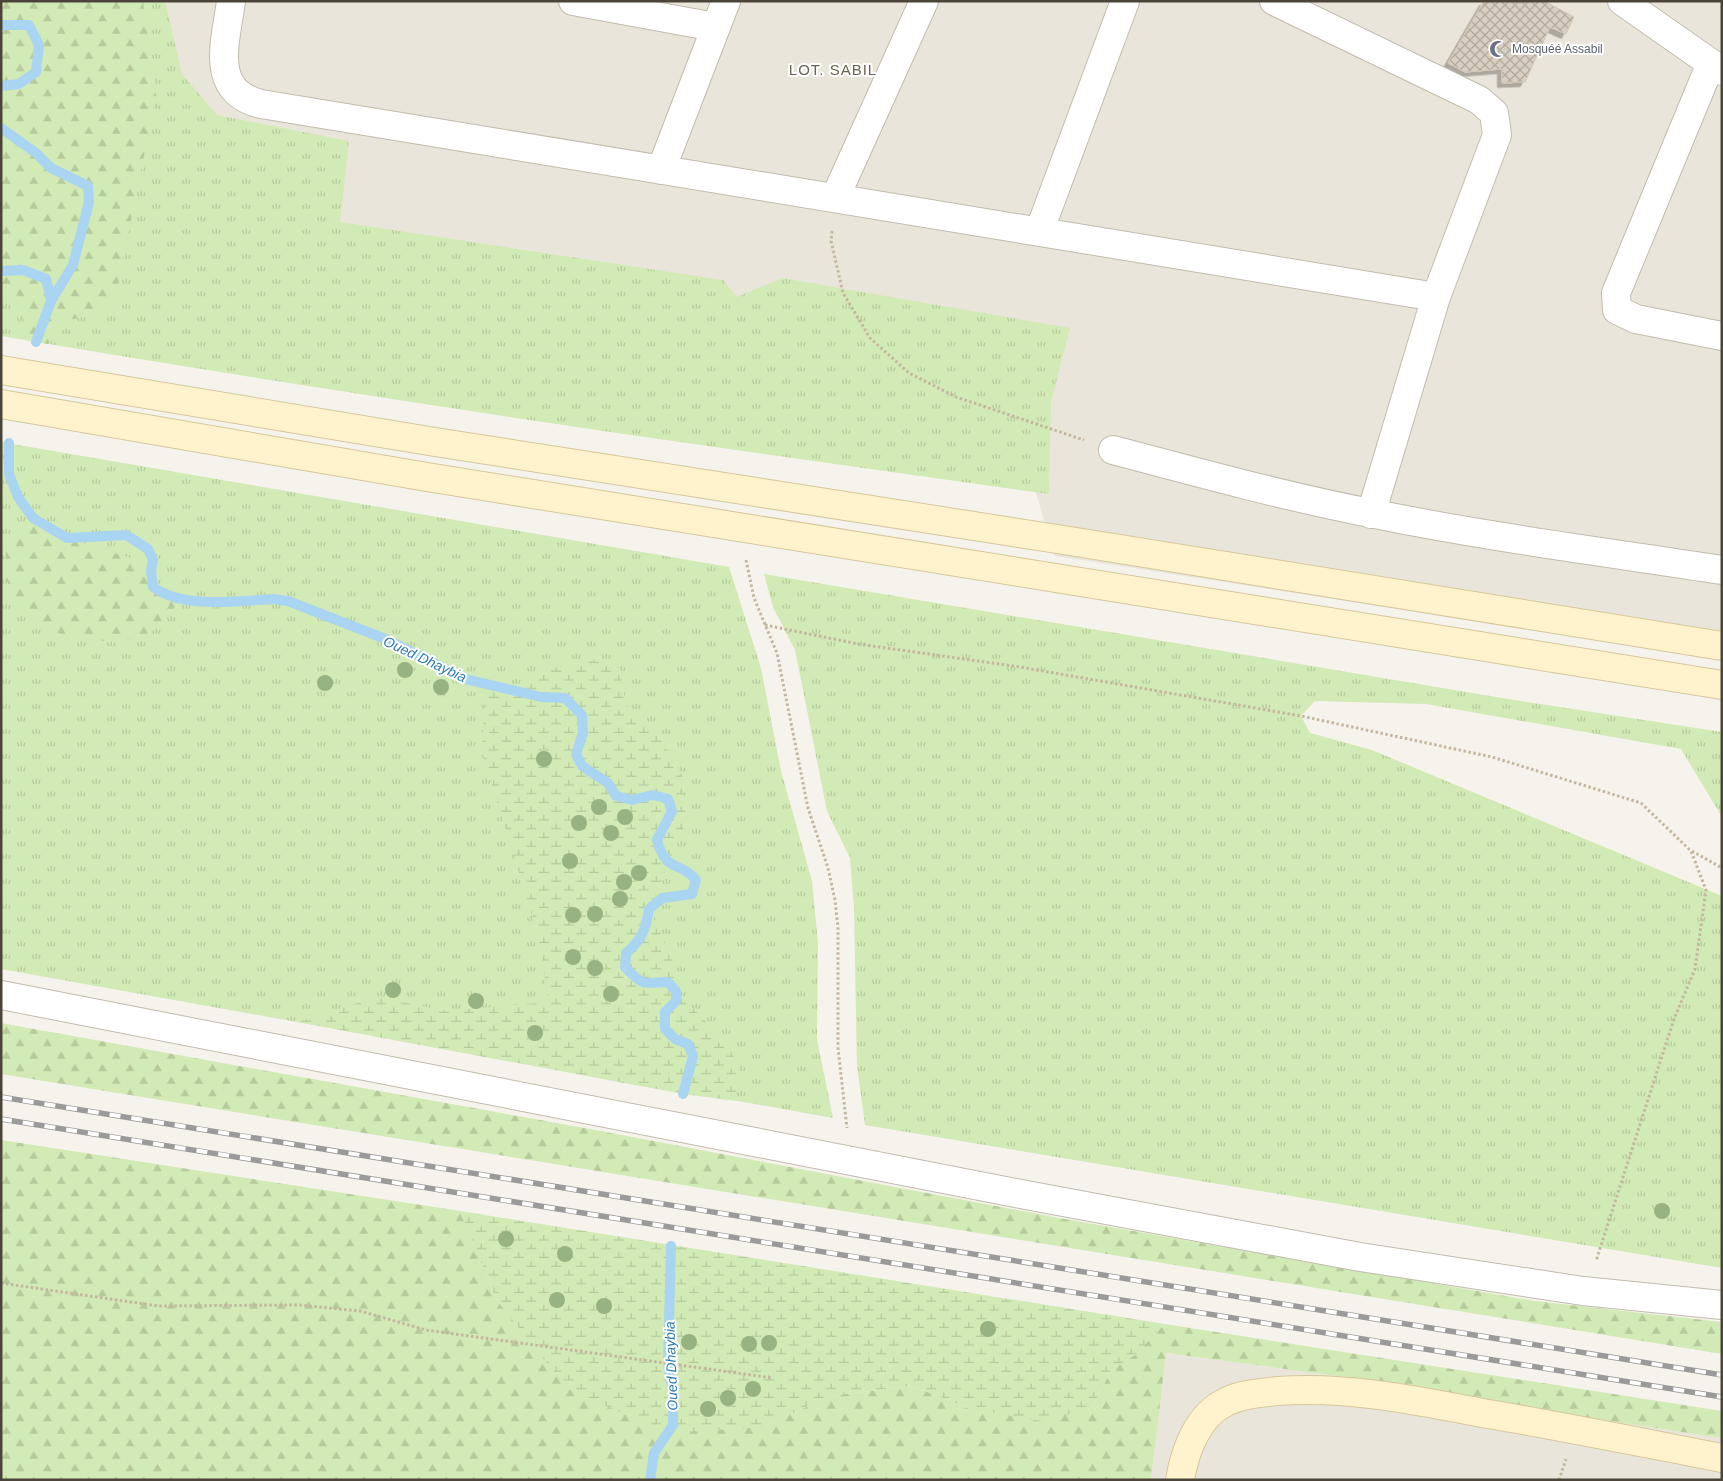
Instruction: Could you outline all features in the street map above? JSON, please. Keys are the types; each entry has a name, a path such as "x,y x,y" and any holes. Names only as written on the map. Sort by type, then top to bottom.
{"main road":[{"path":"1,370 435,442 1070,541 1722,646"},
{"path":"1,404 427,477 1722,685"},
{"path":"1180,1480 1192,1438 1208,1413 1227,1401 1260,1393 1304,1389 1380,1395 1577,1429 1722,1458"}],"street":[{"path":"231,1 224,66 230,86 249,101 1436,297"},
{"path":"573,1 715,27"},
{"path":"661,170 726,1"},
{"path":"835,198 924,1"},
{"path":"1039,232 1125,1"},
{"path":"1274,1 1479,100 1494,113 1497,135 1436,297 1371,514"},
{"path":"1622,1 1716,67 1616,292 1618,310 1636,319 1722,336"},
{"path":"1113,450 1242,484 1371,514 1483,534 1722,570"},
{"path":"1,995 1036,1197 1360,1257 1582,1291 1722,1305"}],"path":[{"path":"835,198 831,241 843,292 870,338 909,373 956,397 1113,450"},
{"path":"746,527 745,551 748,574 754,598 776,653 806,800 828,868 835,900 838,928 838,1048 843,1105 853,1160"},
{"path":"765,625 858,644 1020,667 1301,716 1492,757 1641,803 1691,851 1722,868"},
{"path":"1582,1291 1602,1248 1665,1046 1695,969 1706,890 1691,851"},
{"path":"1,1283 158,1306 300,1305 360,1311 426,1330 773,1378"}],"shaded area":[{"name":"LOT. SABIL","path":"1,1 1722,1 1722,659 1055,556 1018,433 1,253"},
{"path":"1165,1353 1384,1382 1583,1417 1722,1438 1722,1480 1151,1480"}],"green space":[{"path":"1,1 165,1 182,74 217,115 349,141 340,222 723,280 737,297 782,278 1070,328 1051,402 1049,494 525,419 1,336"},
{"path":"1,1 143,1 156,96 115,300 104,312 61,322 48,344 25,340 20,296 1,293"},
{"path":"1,442 729,567 761,668 781,771 812,881 818,943 817,1039 833,1118 1,969"},
{"path":"33,518 67,538 137,560 151,571 153,587 164,595 180,600 163,622 153,631 147,635 127,640 99,641 85,639 30,626 7,581 6,552"},
{"path":"764,574 1508,699 1722,732 1722,817 1681,749 1426,704 1315,701 1301,716 1310,733 1372,750 1722,896 1722,1268 865,1125 857,1066 854,909 850,858 827,811 795,650 773,607"},
{"path":"592,660 606,660 620,669 626,705 660,737 683,777 686,822 649,909 671,955 676,991 726,1042 740,1068 736,1101 683,1094 297,1022 377,997 446,1011 549,1002 538,935 482,752 485,684 530,684 549,669"},
{"path":"1,1023 590,1129 1059,1218 1535,1301 1722,1322 1722,1354 1,1074"},
{"path":"1,1140 460,1211 497,1301 764,1427 829,1396 913,1386 970,1409 1092,1408 1111,1370 1138,1353 1165,1324 1722,1411 1722,1438 1583,1417 1383,1382 1166,1353 1151,1480 1,1480"},
{"path":"460,1211 1165,1324 1138,1353 1111,1370 1092,1408 1041,1421 970,1409 913,1386 829,1396 764,1427 667,1433 568,1389 497,1301"}],"building":[{"name":"Mosquéé Assabil","path":"1484,1 1544,1 1574,17 1566,34 1550,27 1525,82 1502,83 1502,69 1465,72 1448,63"}],"waterway":[{"name":"Oued Dhaybia","path":"1,25 29,25 39,45 36,72 19,84 1,86"},
{"name":"Oued Dhaybia","path":"1,128 36,153 51,168 88,186 89,202 73,265 51,301 36,342"},
{"name":"Oued Dhaybia","path":"1,271 23,270 46,279 51,301"},
{"name":"Oued Dhaybia","path":"9,443 9,474 18,497 33,518 67,538 126,535 148,549 153,560 151,571 153,587 165,594 194,601 211,602 273,599 288,601 388,640 465,679 541,697 565,698 582,715 583,733 576,754 582,766 608,783 616,796 632,800 653,795 668,799 672,811 657,840 665,858 696,880 692,894 662,898 649,909 642,934 626,953 625,967 640,981 649,983 668,982 676,991 676,1001 665,1012 665,1029 675,1039 688,1044 693,1056 683,1094"},
{"name":"Oued Dhaybia","path":"650,1480 654,1453 673,1425 673,1393 668,1363 671,1246"}],"railway":[{"path":"1,1097 1722,1375"},
{"path":"1,1119 1722,1397"}],"place":[{"name":"Mosquéé Assabil","path":"1498,49"}],"district":[{"name":"LOT. SABIL","path":"833,70"}]}
